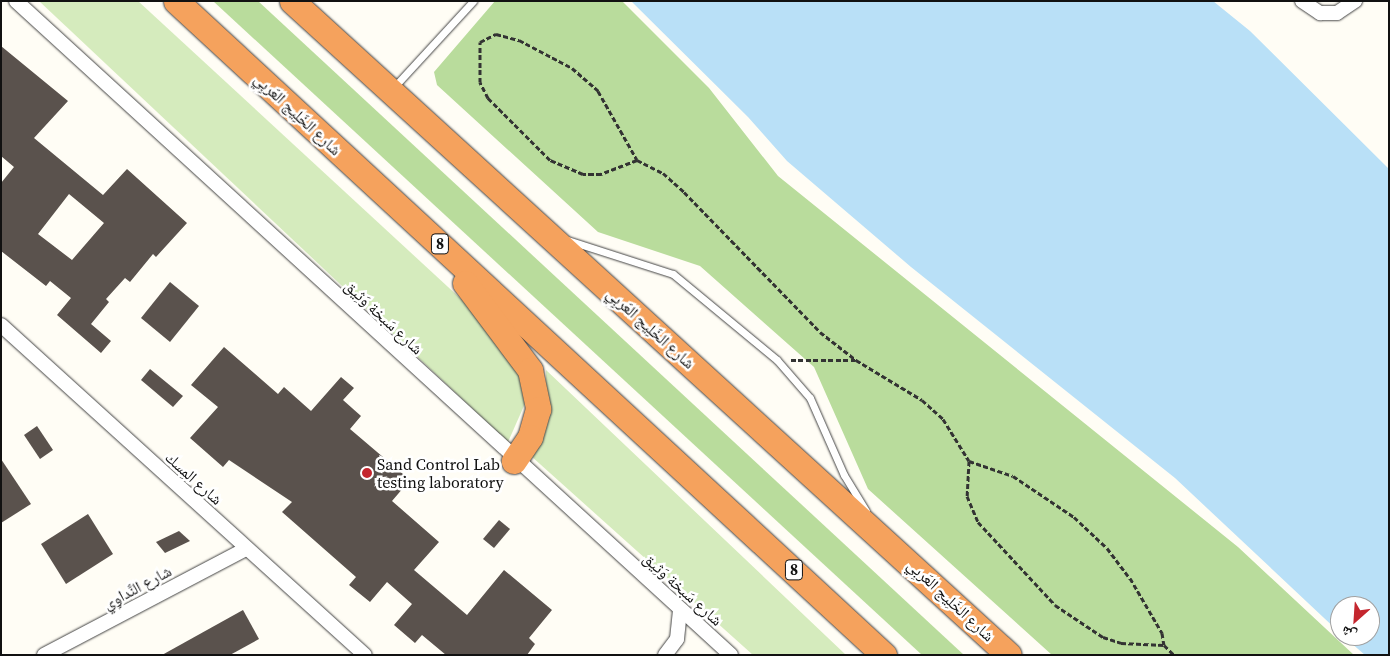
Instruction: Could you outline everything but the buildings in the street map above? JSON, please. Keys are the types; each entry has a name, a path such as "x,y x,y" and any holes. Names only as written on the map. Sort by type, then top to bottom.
{"highway":[{"name":"شارع الخَلِيج العَربِي","path":"176,1 884,655"},
{"name":"شارع الخَلِيج العَربِي","path":"292,1 546,234 880,533 1009,655"},
{"path":"422,228 530,370 538,409 530,437 514,461"}],"street":[{"name":"شارع سَبخة وَثِيق","path":"16,1 514,461 680,612 731,655"},
{"path":"1302,1 1320,13 1337,13 1355,1"},
{"name":"شارع المِسك","path":"1,325 365,655"},
{"name":"شارع النَّداوِي","path":"44,655 246,549"},
{"path":"664,655 677,639 680,612"}],"lane":[{"path":"303,1 333,38"},
{"path":"390,91 474,1"},
{"path":"546,234 673,274 777,360 810,398 844,475 880,533"}],"path":[{"path":"637,160 601,174 583,174 550,160 488,98 480,82 480,42 496,34 519,40 572,68 598,92 637,160 663,173 684,192 820,332 856,360 922,400 958,439 969,462 966,496 978,522 1055,604 1103,637 1121,643 1164,645"},
{"path":"777,360 856,360"},
{"path":"969,462 1014,476 1074,517 1107,548 1130,578 1162,633 1164,645 1174,655"}],"green space":[{"path":"39,1 138,1 499,334 523,373 527,399 508,442"},
{"path":"213,1 258,1 964,655 922,655"},
{"path":"495,1 622,1 709,88 778,176 1238,547 1330,633 1330,646 1344,646 1354,655 1052,655 868,489 814,367 700,266 598,232 437,85 434,72"},
{"path":"546,370 846,655 753,655 531,456 546,404"}],"water":[{"path":"631,1 1213,1 1250,31 1389,169 1389,655 1365,655 1355,646 1380,646 1380,596 1330,596 1330,624 1175,478 911,267 787,161 748,117"}],"place":[{"name":"Sand Control Lab testing laboratory","path":"367,473"}]}
